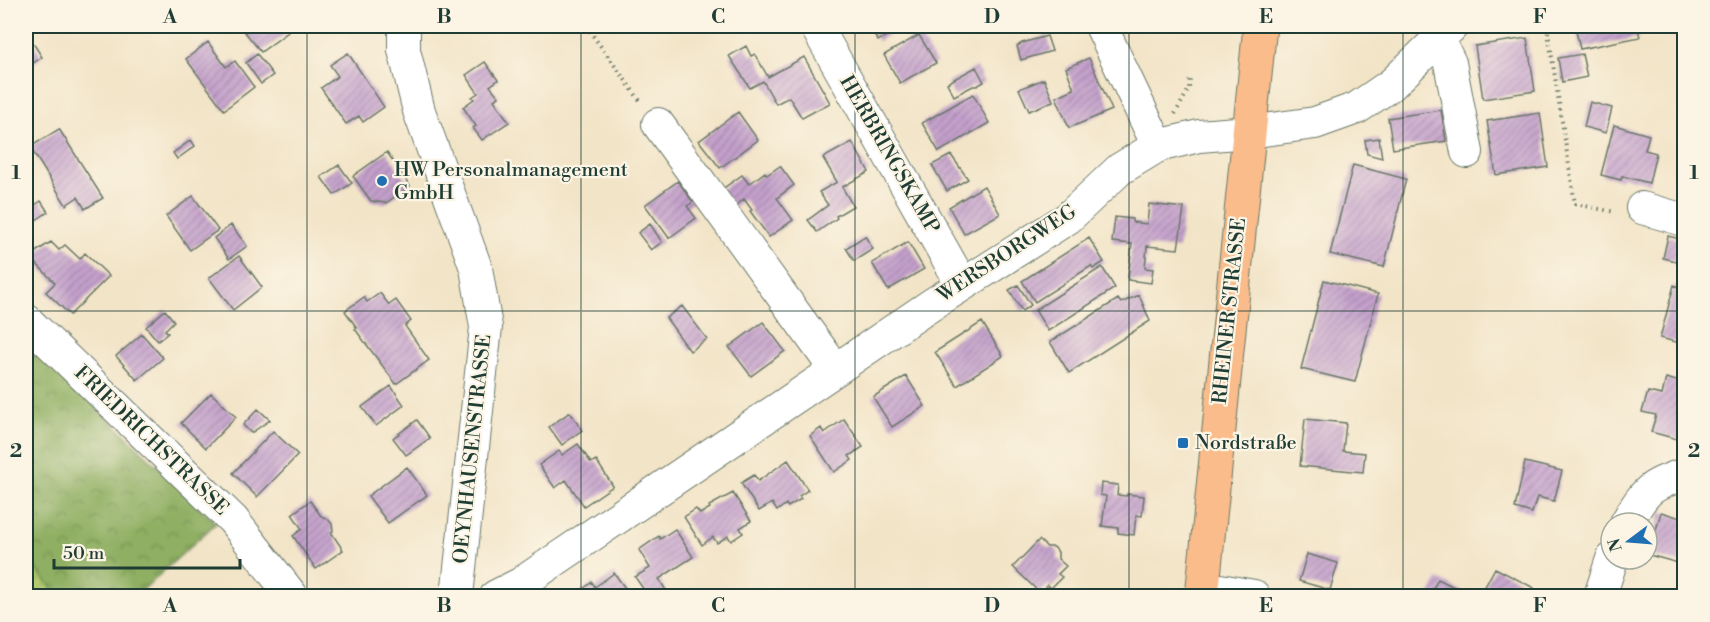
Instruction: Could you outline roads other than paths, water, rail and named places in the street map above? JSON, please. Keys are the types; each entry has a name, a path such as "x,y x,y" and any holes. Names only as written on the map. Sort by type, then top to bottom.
{"main road":[{"name":"RHEINER STRASSE","path":"1202,592 1260,26"}],"street":[{"name":"OEYNHAUSENSTRASSE","path":"404,26 404,50 419,111 476,268 486,327 457,597"},
{"name":"HERBRINGSKAMP","path":"816,26 962,284"},
{"path":"1101,26 1158,146"},
{"path":"1249,132 1315,123 1357,108 1392,84 1445,32"},
{"path":"1445,32 1467,152"},
{"path":"658,124 835,369"},
{"name":"WERSBORGWEG","path":"496,597 520,584 962,284 1068,218 1120,169 1158,146 1199,136 1249,132"},
{"path":"1642,208 1684,220"},
{"name":"FRIEDRICHSTRASSE","path":"26,320 233,520 292,597"},
{"path":"1633,511 1644,493 1660,482 1684,474"},
{"path":"1599,597 1608,571"},
{"path":"1202,592 1254,597"}],"place":[{"name":"HW Personalmanagement GmbH","path":"382,181"},
{"name":"Nordstraße","path":"1183,443"}]}
